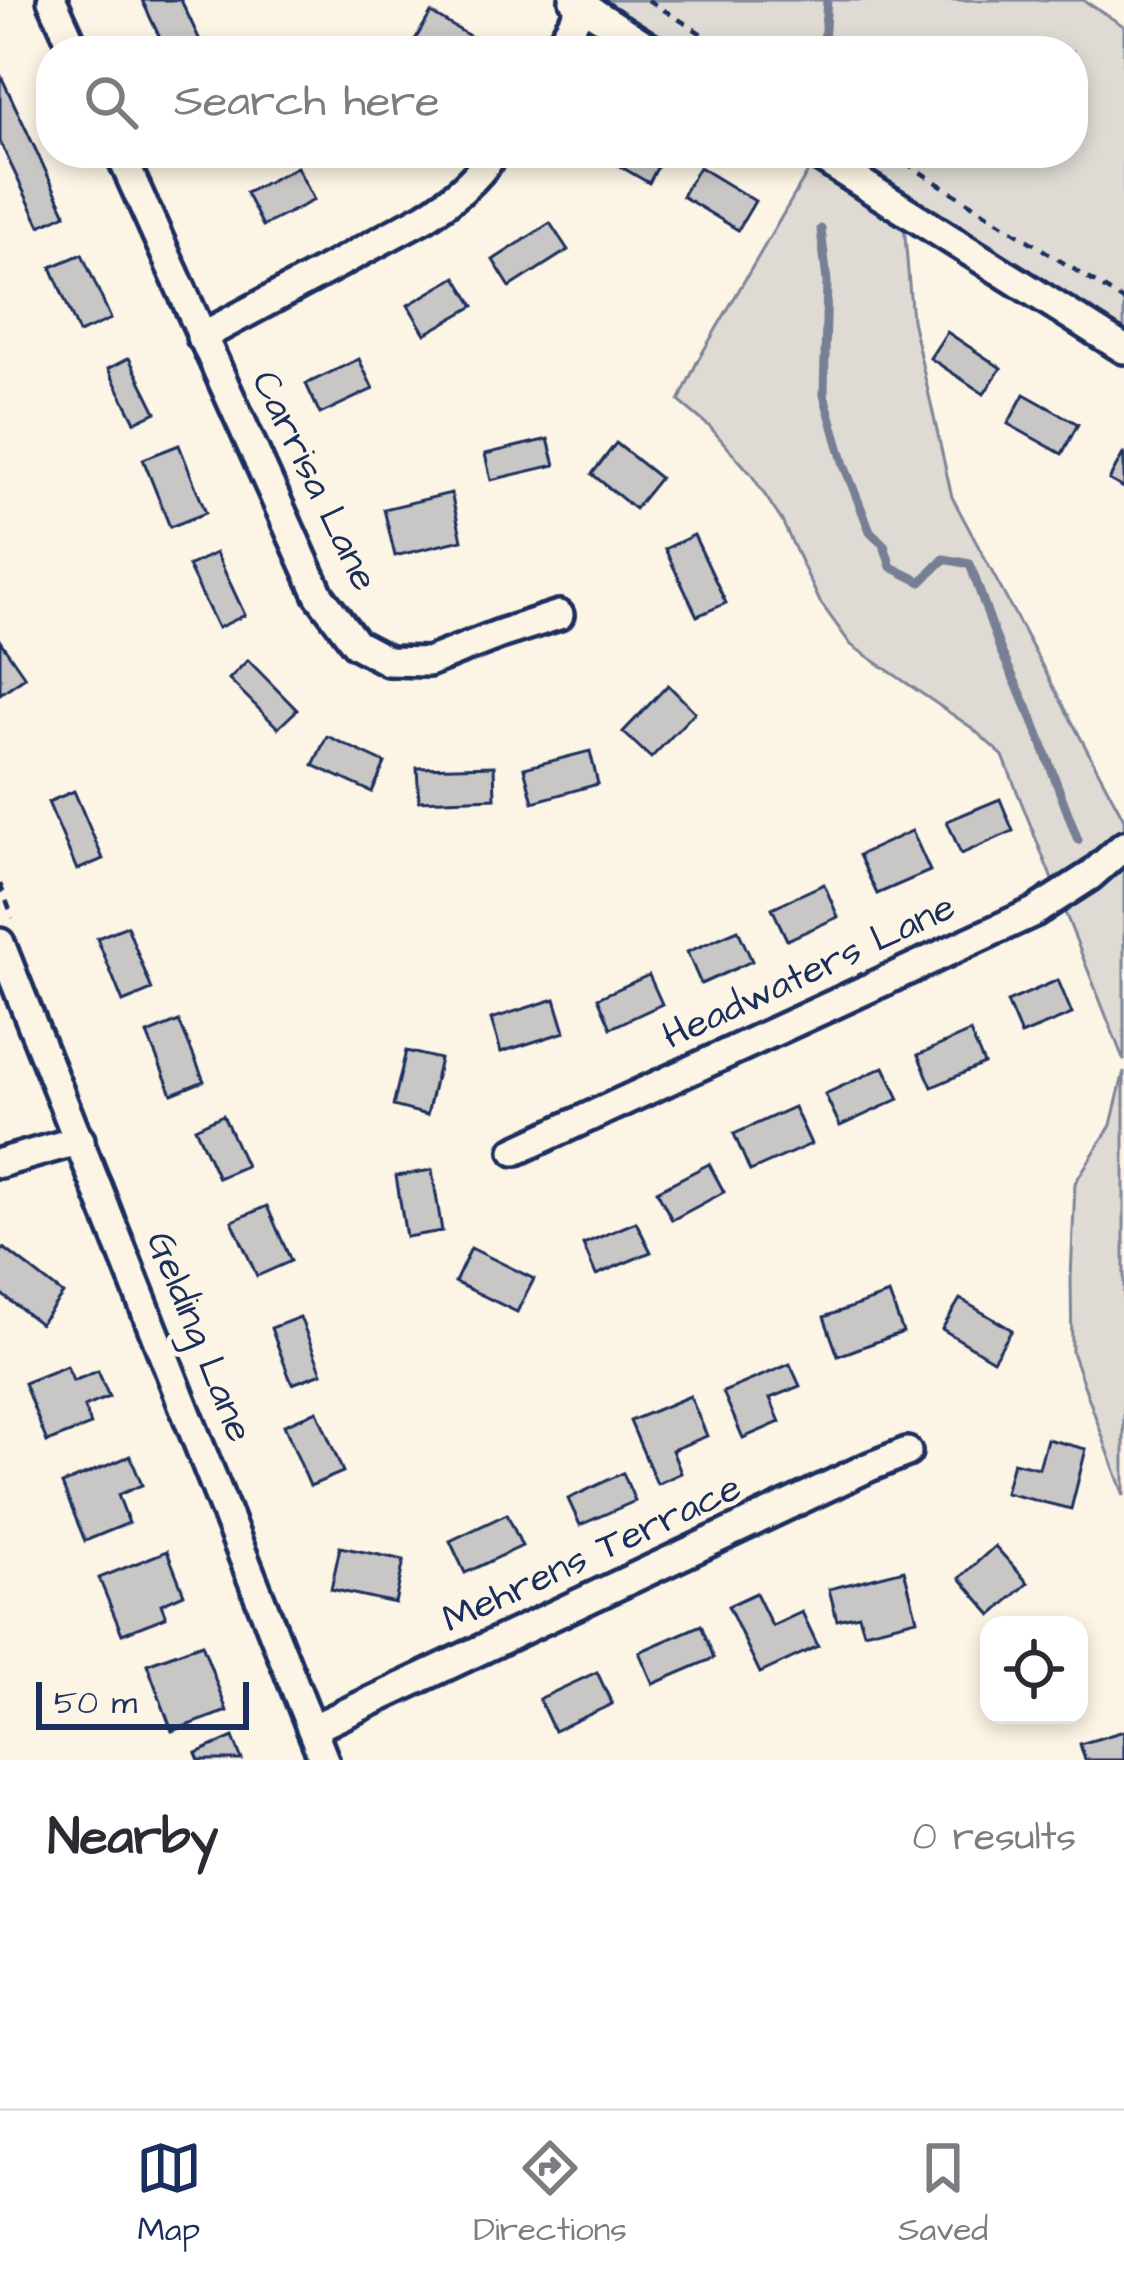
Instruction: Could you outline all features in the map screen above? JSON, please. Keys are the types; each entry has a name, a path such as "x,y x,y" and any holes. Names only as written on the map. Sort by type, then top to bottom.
{"street":[{"path":"52,0 68,36"},
{"path":"563,36 579,3 631,36"},
{"name":"Carrisa Lane","path":"127,168 319,596 356,644 388,661 428,662 559,615"},
{"path":"202,337 425,217 457,196 484,168"},
{"path":"838,168 1124,350"},
{"name":"Headwaters Lane","path":"515,1151 1034,912 1090,876 1124,846"},
{"name":"Gelding Lane","path":"0,943 324,1760"},
{"path":"0,1163 80,1140"},
{"name":"Mehrens Terrace","path":"312,1730 907,1452"}],"path":[{"path":"648,0 705,36"},
{"path":"914,168 1124,301"}],"shaded area":[{"path":"574,0 1083,0 1124,26 1124,349 903,211 912,320 952,497 1124,819 1124,1061 1003,756 972,728 851,645 820,602 782,521 751,474 710,427 679,401 810,168 1088,168 1088,36 630,36"},
{"path":"1124,1071 1124,1496 1072,1352 1071,1279 1075,1183 1111,1125"}],"building":[{"path":"142,0 181,0 198,36 159,36"},
{"path":"431,13 469,36 417,36"},
{"path":"0,74 36,150 36,168 44,168 66,214 40,226 0,142"},
{"path":"298,168 314,200 263,226 246,193"},
{"path":"623,168 657,168 649,183"},
{"path":"701,168 755,201 738,230 682,196"},
{"path":"550,223 568,250 510,287 493,260"},
{"path":"82,254 111,319 79,333 51,267"},
{"path":"456,277 474,306 425,334 408,305"},
{"path":"947,332 1001,368 984,394 930,358"},
{"path":"129,358 156,412 135,422 108,369"},
{"path":"359,359 373,389 320,414 306,384"},
{"path":"1024,394 1078,424 1062,454 1008,424"},
{"path":"548,439 555,465 491,480 485,454"},
{"path":"616,443 660,478 635,509 592,474"},
{"path":"179,445 206,513 170,527 143,459"},
{"path":"1124,454 1124,488 1109,480"},
{"path":"451,493 462,540 395,556 384,509"},
{"path":"694,535 726,603 697,616 665,549"},
{"path":"216,553 245,615 218,628 188,566"},
{"path":"0,641 25,677 0,694"},
{"path":"248,660 297,710 278,728 229,679"},
{"path":"668,685 695,712 651,758 623,732"},
{"path":"327,736 385,763 372,792 313,765"},
{"path":"590,751 598,784 533,802 524,768"},
{"path":"494,766 495,798 419,801 417,768"},
{"path":"74,791 103,859 77,870 48,802"},
{"path":"1000,799 1013,831 961,854 947,821"},
{"path":"912,831 930,871 877,894 859,855"},
{"path":"824,884 838,917 787,940 772,908"},
{"path":"127,926 152,990 123,1002 97,938"},
{"path":"738,930 752,961 701,984 687,952"},
{"path":"649,975 662,1004 611,1028 598,998"},
{"path":"1058,980 1072,1014 1021,1035 1007,1002"},
{"path":"555,999 565,1032 501,1052 491,1019"},
{"path":"179,1021 204,1081 172,1094 147,1034"},
{"path":"970,1032 984,1064 932,1087 918,1055"},
{"path":"406,1051 440,1059 427,1115 393,1106"},
{"path":"884,1067 899,1099 840,1126 825,1094"},
{"path":"794,1107 811,1144 750,1171 734,1134"},
{"path":"223,1115 246,1166 218,1178 195,1128"},
{"path":"709,1164 724,1192 672,1220 657,1191"},
{"path":"432,1170 442,1231 406,1237 396,1176"},
{"path":"267,1206 291,1261 257,1276 232,1221"},
{"path":"636,1222 651,1252 596,1275 583,1244"},
{"path":"4,1248 63,1294 40,1324 0,1293"},
{"path":"471,1248 534,1279 517,1312 455,1282"},
{"path":"889,1294 903,1332 838,1356 824,1317"},
{"path":"960,1299 1012,1330 993,1360 942,1329"},
{"path":"300,1317 322,1373 292,1384 271,1328"},
{"path":"790,1364 800,1386 770,1398 780,1422 743,1438 723,1392"},
{"path":"67,1366 73,1381 98,1371 109,1397 84,1407 91,1425 47,1442 24,1383"},
{"path":"690,1396 707,1436 672,1450 681,1473 657,1484 630,1421"},
{"path":"317,1411 343,1472 310,1486 284,1425"},
{"path":"1047,1439 1086,1449 1071,1509 1005,1493 1013,1462 1039,1468"},
{"path":"130,1456 142,1485 118,1495 129,1523 85,1541 62,1484"},
{"path":"623,1473 635,1501 580,1525 568,1499"},
{"path":"507,1514 522,1546 465,1573 450,1541"},
{"path":"995,1546 1028,1583 992,1615 960,1578"},
{"path":"340,1547 404,1560 395,1603 331,1589"},
{"path":"167,1551 184,1594 161,1604 166,1617 122,1634 99,1578"},
{"path":"904,1570 917,1619 864,1632 859,1615 837,1620 829,1589"},
{"path":"756,1593 772,1626 802,1612 818,1646 760,1673 728,1606"},
{"path":"701,1625 714,1658 653,1684 639,1652"},
{"path":"202,1644 227,1711 172,1731 147,1664"},
{"path":"597,1672 612,1704 554,1731 539,1699"},
{"path":"1124,1731 1124,1760 1085,1760 1080,1744"},
{"path":"233,1737 242,1760 199,1760 196,1753"}],"waterway":[{"path":"824,36 827,0"},
{"path":"821,229 827,281 824,395 870,531 884,545 891,567 921,582 944,559 970,564 1078,840"}]}
